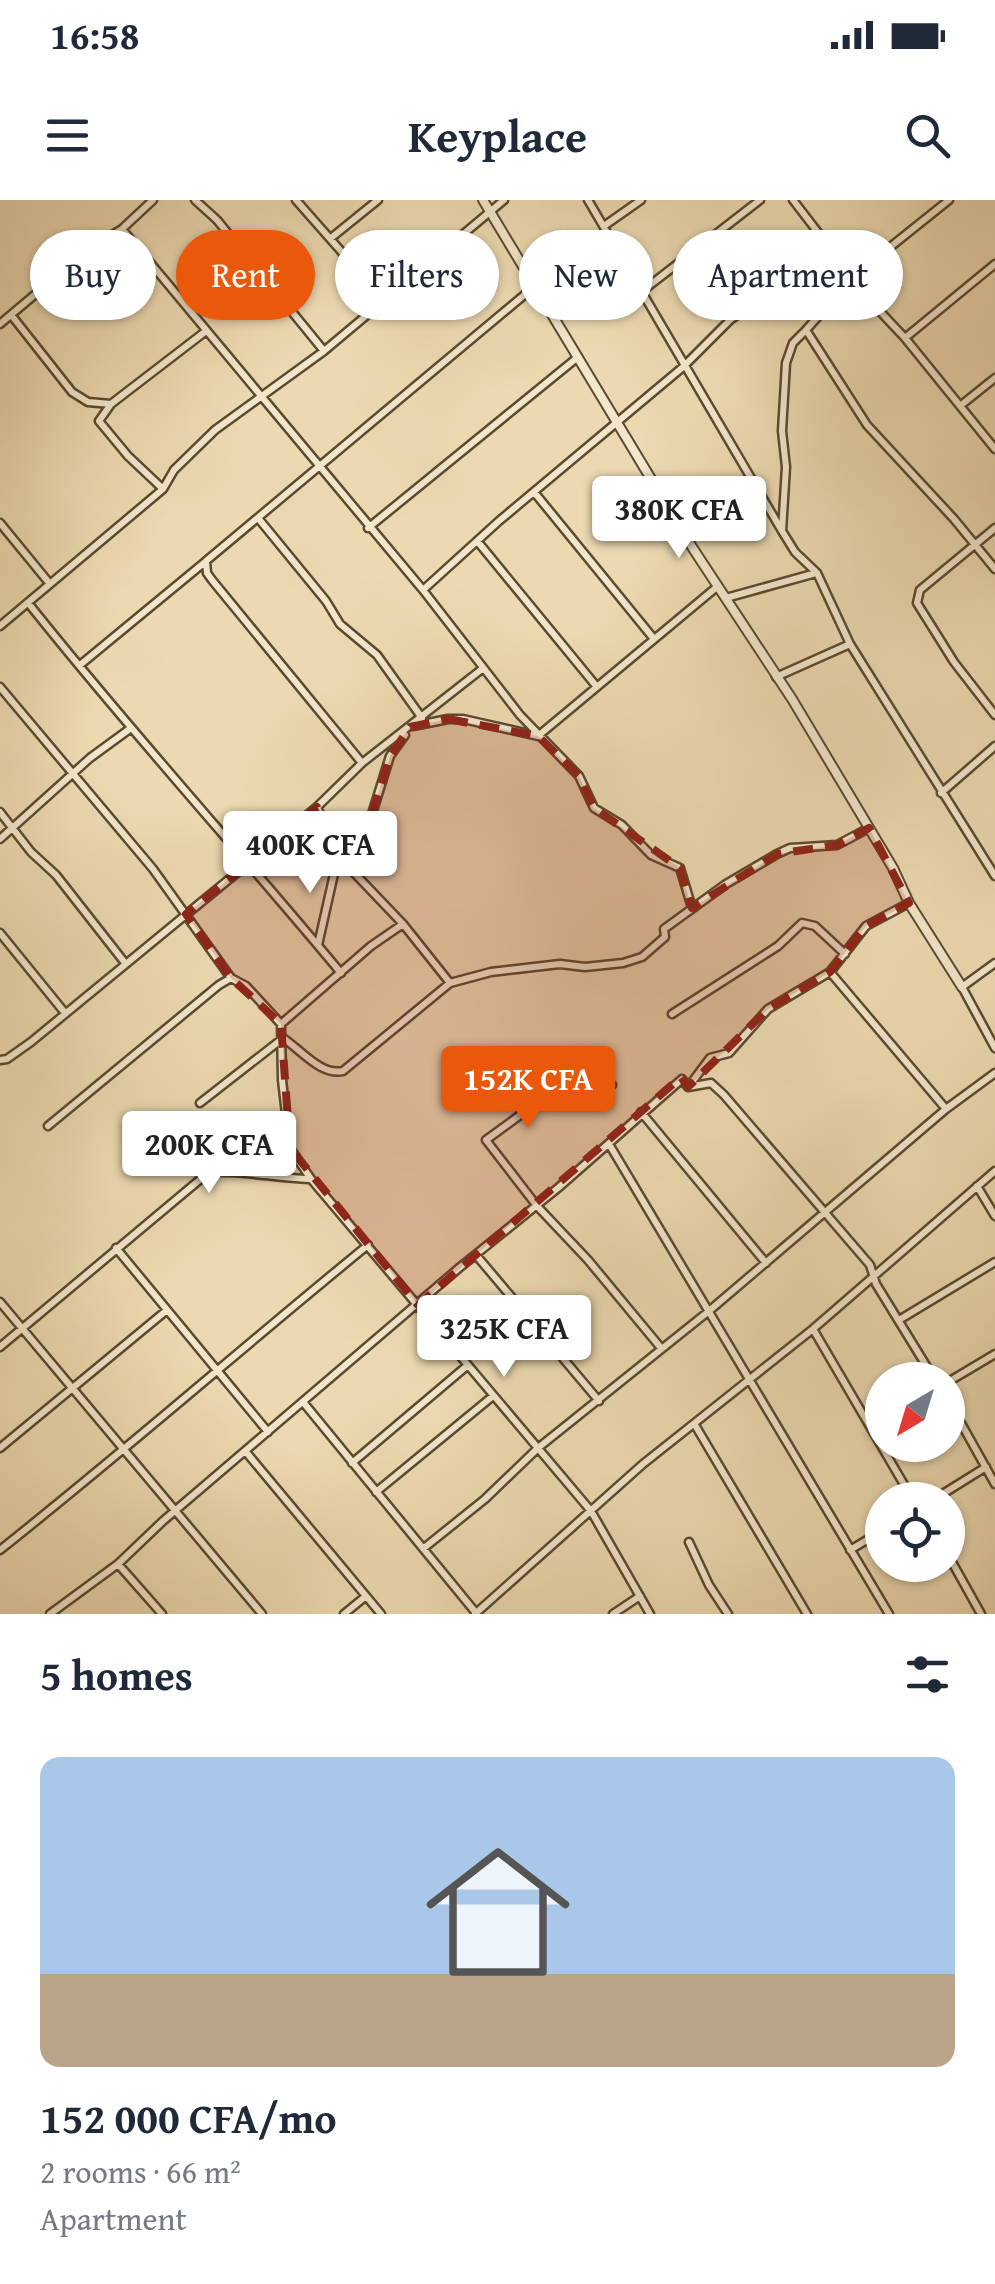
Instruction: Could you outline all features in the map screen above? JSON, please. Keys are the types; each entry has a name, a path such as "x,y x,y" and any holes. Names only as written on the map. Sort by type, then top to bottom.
{"street":[{"path":"0,324 153,200"},
{"path":"195,200 217,220 324,351"},
{"path":"296,200 335,244"},
{"path":"330,238 378,200"},
{"path":"484,200 519,259"},
{"path":"471,230 504,200"},
{"path":"588,200 606,230"},
{"path":"604,226 641,200"},
{"path":"653,283 760,200"},
{"path":"792,200 817,230"},
{"path":"903,237 949,200"},
{"path":"122,228 538,736 579,776 594,808 622,825 651,855 680,868 692,908"},
{"path":"905,338 995,264"},
{"path":"80,665 519,299"},
{"path":"653,312 782,531 817,572 850,644 995,876"},
{"path":"12,316 72,392 88,402 110,404"},
{"path":"0,626 163,489 193,450 360,320"},
{"path":"555,320 869,828 995,1048"},
{"path":"422,590 684,367 732,320"},
{"path":"782,531 786,363 793,343 815,320"},
{"path":"888,320 995,448"},
{"path":"806,330 867,425 995,568"},
{"path":"163,489 98,421 110,404 206,331"},
{"path":"368,528 578,358"},
{"path":"960,406 995,378"},
{"path":"534,492 654,640"},
{"path":"258,518 340,624 377,655 422,718"},
{"path":"0,523 50,584"},
{"path":"995,528 920,590 917,604 995,715"},
{"path":"478,542 597,687"},
{"path":"206,561 212,580 362,763"},
{"path":"726,598 817,572"},
{"path":"538,736 718,586"},
{"path":"29,603 341,973"},
{"path":"776,676 850,644"},
{"path":"2,1058 65,1013 317,807 362,763 482,668"},
{"path":"0,687 153,869 232,978 246,986 281,1024 282,1080 290,1148 311,1179 592,1511 650,1614"},
{"path":"318,945 338,856 367,830 390,756 410,727 463,720 538,736"},
{"path":"0,839 72,773 131,728"},
{"path":"941,793 995,746"},
{"path":"317,807 338,856 403,924 450,983"},
{"path":"0,812 125,963"},
{"path":"283,1038 332,1073 343,1071 450,983 491,972 560,964 585,967 642,957 665,936 664,929 776,854 790,848 837,845 869,828"},
{"path":"985,858 995,848"},
{"path":"688,1087 710,1058 729,1053 768,1009 830,972 866,926 910,903"},
{"path":"672,1014 778,946 802,923 821,931 845,954"},
{"path":"281,1024 371,946 403,924"},
{"path":"0,932 65,1013"},
{"path":"962,987 995,963"},
{"path":"830,972 946,1109"},
{"path":"48,1126 232,978"},
{"path":"200,1103 283,1038"},
{"path":"612,1084 596,1068 575,1075 486,1140 537,1206 661,1348"},
{"path":"424,1548 485,1499 538,1448 600,1401 995,1072"},
{"path":"50,1614 118,1564 176,1510 609,1144 641,1112 682,1079 688,1087"},
{"path":"688,1087 711,1082 825,1212 870,1265 876,1284 924,1362"},
{"path":"641,1112 766,1262"},
{"path":"609,1144 889,1614"},
{"path":"0,1347 209,1172 238,1170 274,1178 311,1179"},
{"path":"303,1402 475,1614 643,1464 813,1330 995,1171"},
{"path":"977,1186 995,1216"},
{"path":"0,1550 125,1451 368,1245"},
{"path":"116,1248 268,1432"},
{"path":"476,1256 600,1401"},
{"path":"899,1320 995,1262"},
{"path":"0,1302 262,1614"},
{"path":"0,1448 167,1310"},
{"path":"813,1330 902,1482"},
{"path":"965,1372 995,1354"},
{"path":"352,1463 468,1365"},
{"path":"376,1492 493,1396"},
{"path":"695,1424 807,1614"},
{"path":"965,1430 995,1484"},
{"path":"246,1452 381,1614"},
{"path":"962,1482 986,1467"},
{"path":"850,1550 865,1541"},
{"path":"689,1542 728,1614"},
{"path":"118,1564 162,1614"},
{"path":"963,1582 981,1614"},
{"path":"344,1614 366,1596"},
{"path":"614,1614 640,1596"},
{"path":"62,1604 71,1614"}],"highlighted area":[{"path":"448,719 538,736 579,776 594,808 680,868 692,908 777,854 837,845 869,828 909,903 866,926 830,972 768,1009 688,1087 681,1077 418,1305 290,1148 281,1024 231,978 186,914 317,807 338,856 367,830 390,756 410,727"}]}
